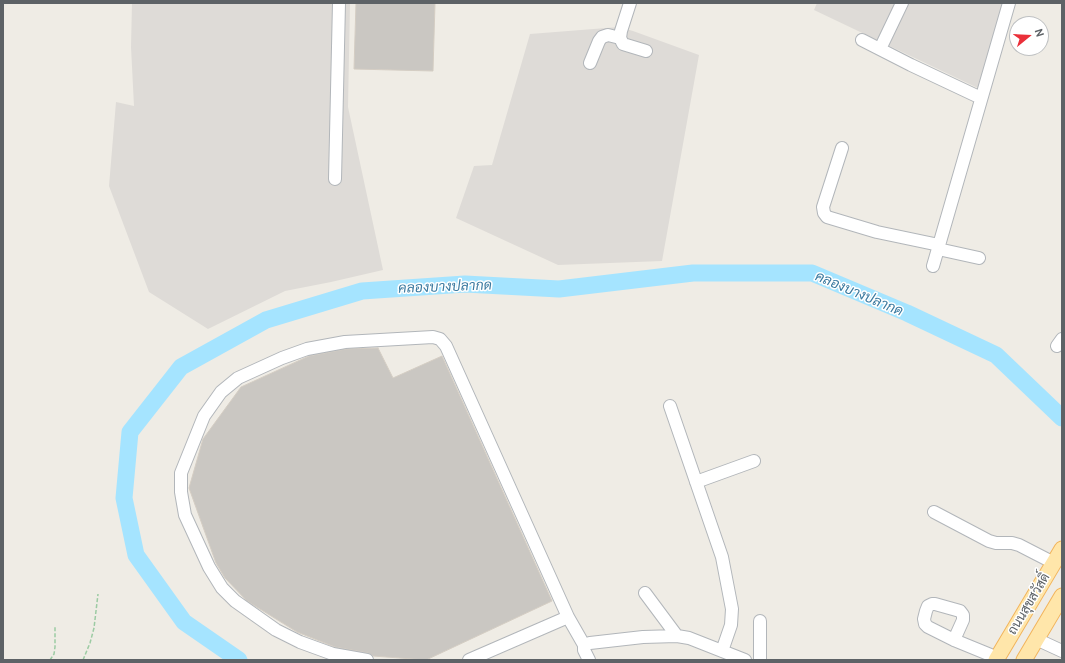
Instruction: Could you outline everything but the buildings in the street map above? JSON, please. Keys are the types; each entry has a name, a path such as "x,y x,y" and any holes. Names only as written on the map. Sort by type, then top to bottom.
{"main road":[{"name":"ถนนสุขสวัสดิ์","path":"997,659 1062,549"},
{"name":"ถนนสุขสวัสดิ์","path":"1024,660 1062,596"}],"street":[{"path":"335,179 339,3"},
{"path":"630,3 620,38 623,44 646,51"},
{"path":"880,49 902,3"},
{"path":"933,266 1009,3"},
{"path":"590,63 602,37 608,35 620,38"},
{"path":"862,40 981,98"},
{"path":"842,148 823,207 824,214 827,217 877,232 979,258"},
{"path":"367,660 334,654 300,642 276,630 235,601 222,588 209,567 185,516 181,492 181,473 204,416 221,392 238,378 282,358 307,349 345,342 433,337 440,339 446,346 568,617 584,645 584,650 589,660"},
{"path":"670,406 722,557 732,609 731,624 722,652"},
{"path":"696,482 754,462"},
{"path":"934,512 996,543 1012,543 1020,545 1054,563"},
{"path":"645,593 677,636"},
{"path":"469,660 568,617"},
{"path":"760,621 760,660"},
{"path":"584,645 620,639 677,636 689,638 745,660"},
{"path":"1036,639 1062,651"},
{"path":"954,640 997,659"}],"path":[{"path":"84,660 94,628 98,594"},
{"path":"50,660 54,654 55,627"}],"shaded area":[{"path":"132,3 350,3 348,107 383,270 285,291 208,329 149,292 109,186 116,102 134,106 131,47"},
{"path":"817,3 1005,3 980,89 814,10"},
{"path":"619,27 699,55 662,261 558,265 456,218 474,166 492,165 530,34"}],"waterway":[{"name":"คลองบางปลากด","path":"239,660 184,622 136,555 124,498 130,432 181,367 266,320 362,291 465,284 559,289 693,273 812,273 907,313 996,355 1062,418"}]}
